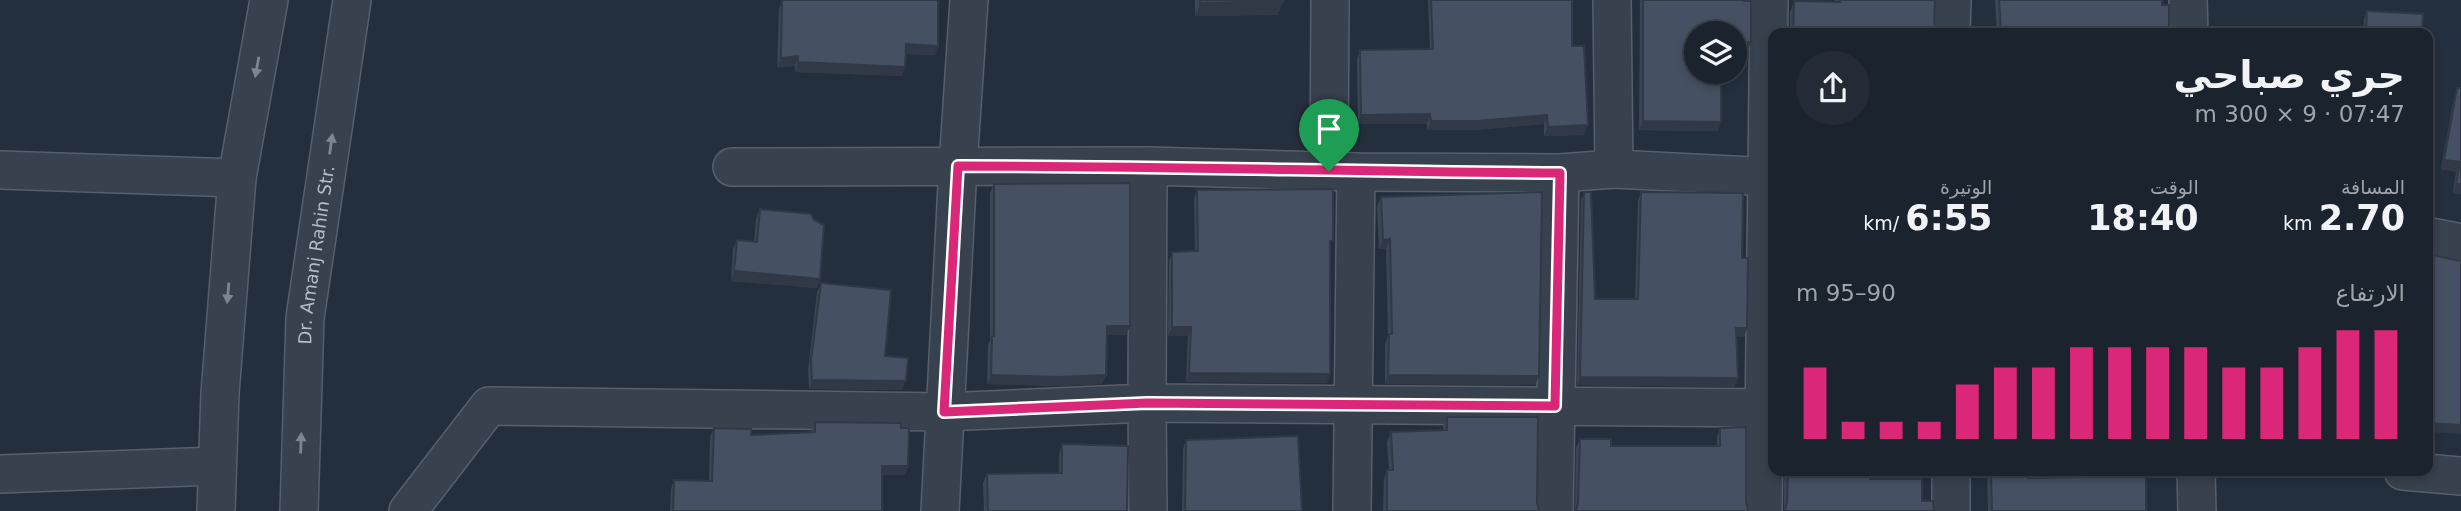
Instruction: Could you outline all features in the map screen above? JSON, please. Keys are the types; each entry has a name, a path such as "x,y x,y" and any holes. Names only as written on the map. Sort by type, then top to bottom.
{"street":[{"path":"216,511 220,393 237,178 269,0"},
{"name":"Dr. Amanj Rahin Str.","path":"299,511 305,318 352,0"},
{"path":"940,511 969,0"},
{"path":"1330,0 1343,172 1353,405 1352,511"},
{"path":"1612,0 1614,169"},
{"path":"1769,0 1769,28"},
{"path":"1951,28 1952,0"},
{"path":"2188,0 2189,28"},
{"path":"1148,166 1148,511"},
{"path":"732,167 1148,166 1343,172 1560,173 1614,169 1768,176"},
{"path":"0,170 237,178"},
{"path":"1555,511 1560,173"},
{"path":"2433,237 2461,243"},
{"path":"408,511 489,407 944,412 1147,403 1768,408 1763,511"},
{"path":"0,474 217,466"},
{"path":"2433,474 2461,476"},
{"path":"1951,476 1951,511"},
{"path":"2196,476 2197,511"}],"building":[{"path":"782,0 938,0 938,46 906,44 905,67 798,62 798,56 781,58"},
{"path":"1200,0 1283,0 1283,1 1200,3"},
{"path":"1431,0 1572,0 1572,46 1584,46 1588,125 1548,127 1547,115 1477,121 1431,121 1430,114 1361,115 1360,50 1433,49"},
{"path":"1643,0 1751,1 1751,42 1747,42 1747,21 1684,21 1684,84 1721,84 1721,122 1643,121"},
{"path":"1839,0 1935,0 1935,28 1793,28 1794,1 1840,2"},
{"path":"1999,0 2162,0 2162,5 2169,5 2169,28 2001,28"},
{"path":"2367,11 2423,14 2422,28 2366,28"},
{"path":"2457,88 2461,88 2461,184 2456,184 2460,162 2444,160"},
{"path":"1130,183 1130,326 1107,326 1106,375 991,375 994,336 994,184"},
{"path":"1333,189 1333,241 1330,241 1330,374 1189,373 1191,327 1172,327 1172,252 1198,251 1197,190"},
{"path":"1542,192 1539,376 1388,375 1389,334 1392,334 1390,239 1383,240 1381,197"},
{"path":"1584,192 1591,192 1595,299 1638,299 1641,192 1743,193 1742,258 1748,258 1747,328 1736,328 1738,378 1580,377"},
{"path":"760,209 811,214 814,220 824,225 820,279 734,271 737,240 757,242"},
{"path":"2433,255 2461,261 2461,425 2433,423"},
{"path":"821,283 891,290 885,356 908,358 906,381 812,380 811,360"},
{"path":"1447,417 1538,417 1539,511 1387,511 1387,470 1393,470 1391,432 1447,430"},
{"path":"815,422 901,423 901,428 909,428 908,466 882,466 882,511 673,511 674,480 712,481 714,428 751,429 751,435 815,432"},
{"path":"1746,427 1748,511 1576,511 1580,439 1611,439 1611,446 1720,446 1720,428"},
{"path":"1298,436 1302,511 1185,511 1186,440"},
{"path":"1062,444 1128,446 1127,511 988,511 987,474 1062,473"},
{"path":"1788,476 1922,479 1922,501 1933,501 1934,511 1785,511"},
{"path":"1991,476 2146,476 2146,511 1992,511"}],"route":[{"path":"958,166 1148,166 1329,171 1560,173 1555,406 1147,403 944,412 958,166"}]}
